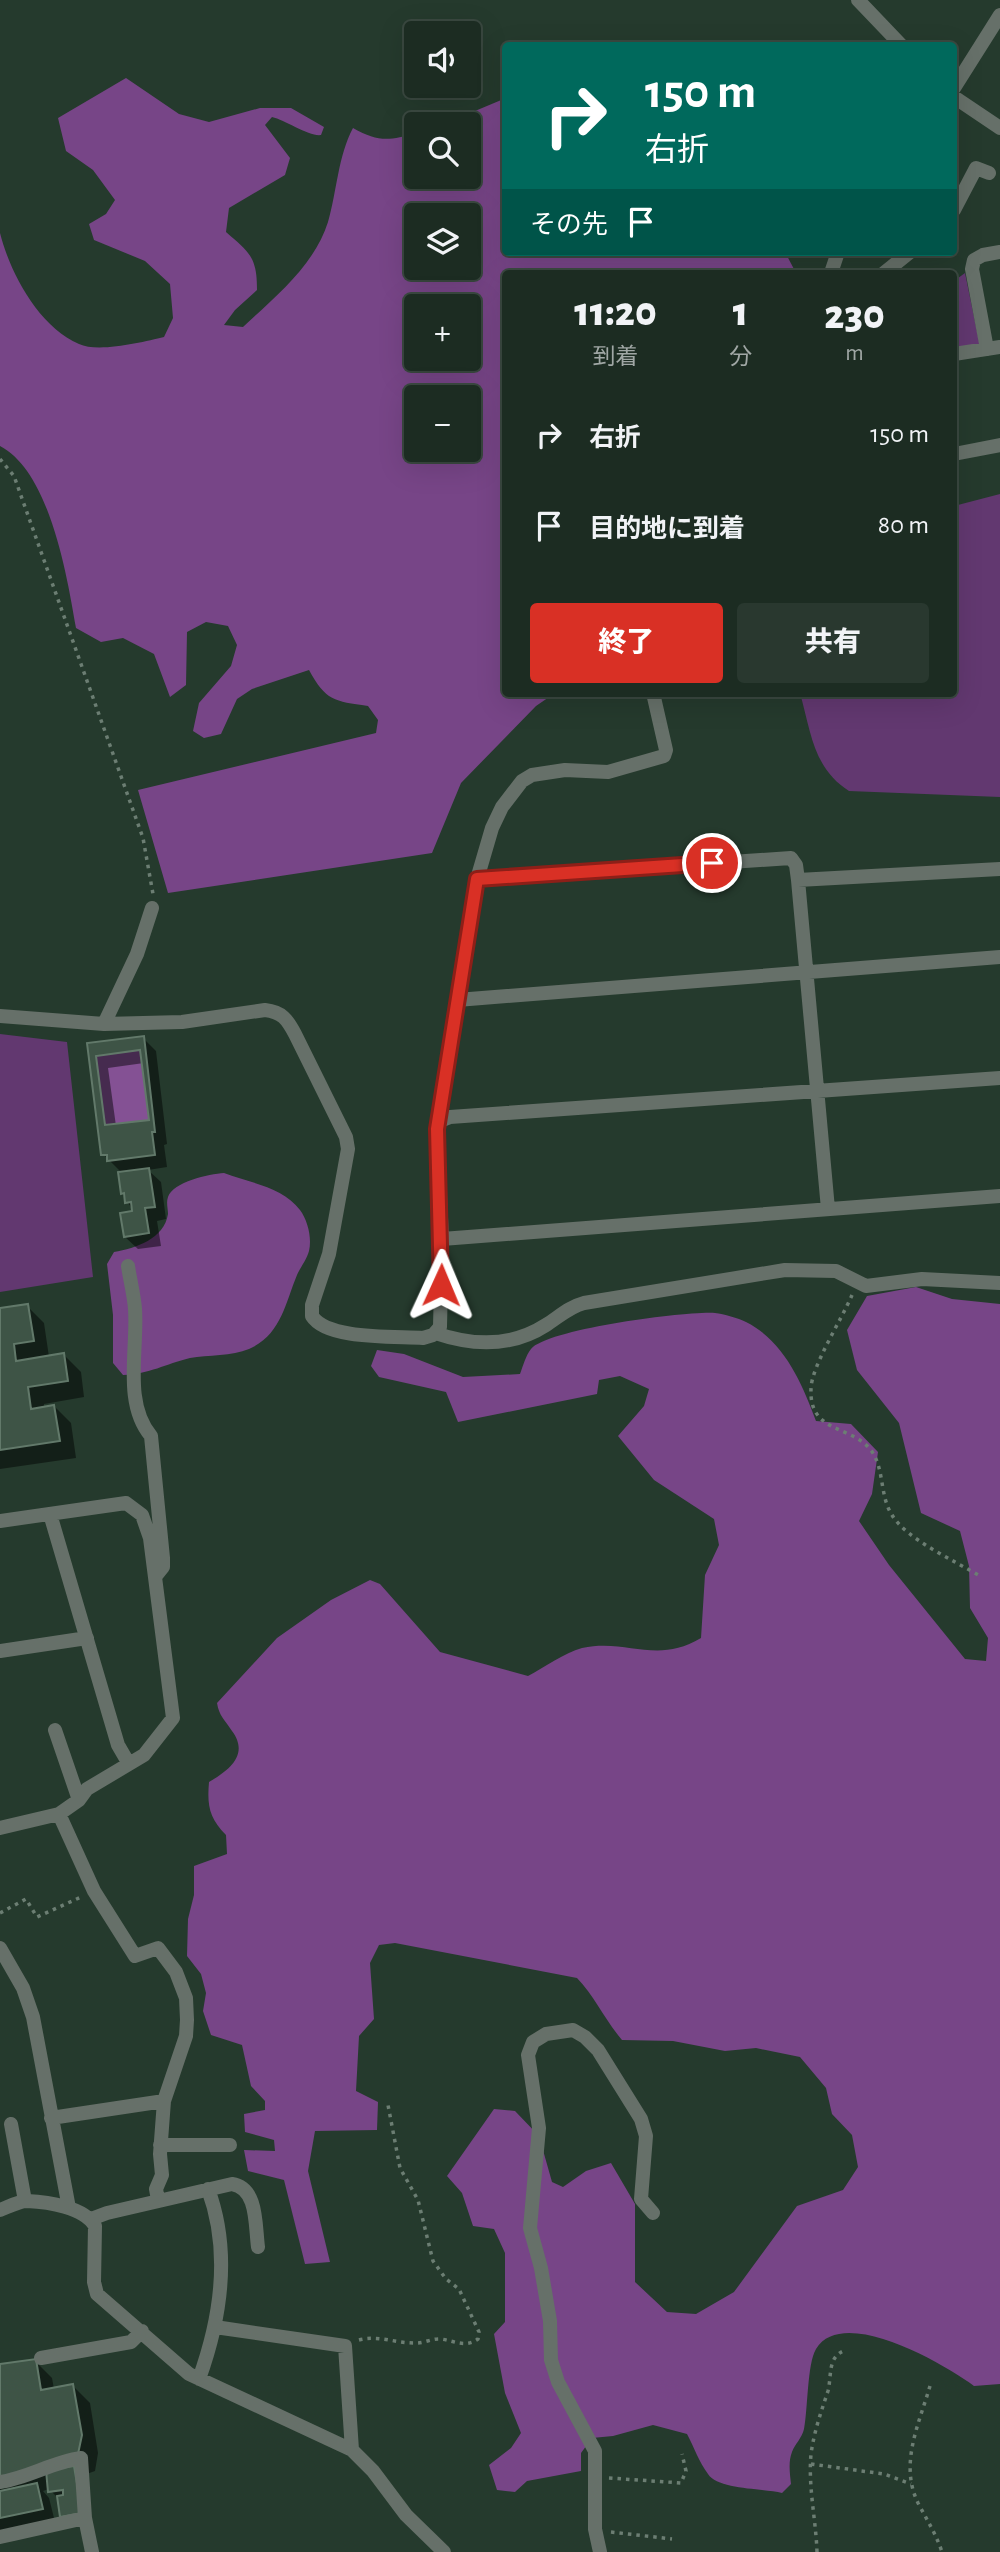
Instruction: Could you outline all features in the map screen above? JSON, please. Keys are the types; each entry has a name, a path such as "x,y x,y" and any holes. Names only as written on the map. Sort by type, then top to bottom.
{"street":[{"path":"858,0 898,42"},
{"path":"957,83 1000,15"},
{"path":"957,99 999,125"},
{"path":"957,203 976,168 989,173"},
{"path":"957,354 993,348 972,269 974,260 983,255 1000,252"},
{"path":"888,270 905,256"},
{"path":"957,453 1000,445"},
{"path":"0,1016 104,1024 182,1022 265,1010 278,1011 287,1019 346,1137 348,1149 328,1254 312,1305 312,1316 325,1329 344,1332 423,1338 435,1333 440,1327 442,1239 437,1129 477,879 492,828 502,807 522,781 532,775 565,770 608,772 664,756 666,750 654,697"},
{"path":"477,879 790,858 796,865 798,880 828,1209"},
{"path":"798,880 1000,869"},
{"path":"104,1024 137,954 152,908"},
{"path":"457,1000 1000,957"},
{"path":"440,1121 450,1117 1000,1078"},
{"path":"442,1239 1000,1196"},
{"path":"128,1266 135,1310 132,1356 142,1426 151,1436 163,1558 163,1567 155,1577"},
{"path":"435,1333 453,1339 487,1343 509,1342 524,1337 564,1311 584,1303 785,1270 836,1271 846,1273 856,1284 866,1286 922,1279 1000,1283"},
{"path":"0,1521 126,1503 133,1506 146,1525 173,1718 144,1755 87,1789 79,1800 59,1814 0,1828"},
{"path":"50,1514 118,1745 129,1764"},
{"path":"0,1651 87,1638"},
{"path":"55,1730 79,1800"},
{"path":"59,1814 94,1891 135,1956 150,1948 158,1948 165,1953 186,1998 186,2036 164,2101 160,2145 162,2175 156,2189 158,2200"},
{"path":"0,1948 5,1966 23,1988 33,2017 69,2208"},
{"path":"600,2552 595,2529 595,2451 558,2382 551,2360 550,2320 541,2267 530,2228 539,2150 539,2128 528,2055 533,2042 546,2034 573,2030 598,2050 641,2119 646,2136 641,2199 653,2213"},
{"path":"51,2118 164,2101"},
{"path":"11,2124 25,2201"},
{"path":"160,2145 230,2145"},
{"path":"91,2219 158,2200 232,2184 243,2186 250,2193 258,2247"},
{"path":"200,2379 215,2327 222,2276 215,2210 208,2189"},
{"path":"0,2210 25,2201 69,2208 91,2219 95,2226 93,2282 97,2294 189,2374 352,2450 373,2471 406,2515 444,2552"},
{"path":"215,2327 345,2346 352,2450"},
{"path":"41,2358 131,2342 142,2331"},
{"path":"0,2482 19,2479 63,2461 81,2458 85,2518 92,2552"},
{"path":"0,2537 85,2518"}],"path":[{"path":"0,459 14,476 143,838 150,864 152,908"},
{"path":"856,1284 810,1386 815,1411 833,1428 865,1443 873,1452 891,1515 905,1530 980,1576"},
{"path":"0,1913 26,1899 37,1917 94,1891"},
{"path":"345,2346 368,2338 412,2344 437,2339 460,2344 478,2339 479,2332 466,2301 433,2261 418,2200 400,2168 388,2105"},
{"path":"817,2552 811,2463 832,2362 838,2353 846,2350"},
{"path":"930,2386 910,2453 912,2485 942,2552"},
{"path":"596,2477 681,2483 685,2471 682,2454"},
{"path":"811,2463 884,2474 912,2485"},
{"path":"595,2529 671,2539"}],"shaded area":[{"path":"126,78 179,114 209,122 260,108 291,108 324,127 321,135 316,135 272,117 265,125 290,158 285,175 229,208 226,232 241,245 254,263 257,290 235,310 224,325 243,327 292,280 313,253 328,222 341,162 353,128 384,139 404,136 404,189 481,189 481,112 473,112 502,100 502,256 787,256 794,270 502,270 502,697 549,697 536,706 461,783 432,853 168,893 138,790 376,733 378,720 368,706 339,701 326,694 309,670 252,689 237,699 221,734 204,738 193,731 199,703 231,666 237,645 228,626 206,622 187,632 186,685 170,697 154,654 123,638 101,642 76,628 61,554 44,501 32,478 17,459 0,446 0,233 11,265 28,297 51,325 65,336 79,344 97,347 133,344 164,337 173,318 170,284 145,261 94,240 89,224 106,214 115,200 93,170 66,151 58,118"},
{"path":"965,273 980,346 957,349 957,279"},
{"path":"1000,494 1000,797 849,791 837,782 821,760 801,697 957,697 957,505"},
{"path":"0,1034 67,1042 93,1277 0,1292"},
{"path":"140,1050 149,1120 105,1125 96,1056"},
{"path":"224,1173 285,1196 300,1210 305,1219 310,1235 309,1251 280,1318 268,1336 249,1349 190,1358 149,1371 123,1375 113,1363 113,1315 107,1264 114,1252 140,1245 161,1230 168,1214 168,1197 177,1187 201,1177"},
{"path":"916,1287 952,1299 1000,1304 1000,2384 974,2386 918,2353 870,2336 848,2333 829,2337 816,2349 813,2356 804,2429 791,2456 791,2484 782,2493 731,2486 713,2479 702,2465 687,2434 653,2425 613,2436 592,2438 581,2453 581,2471 527,2481 515,2492 497,2490 489,2465 511,2448 521,2433 505,2393 494,2334 505,2322 505,2253 494,2229 473,2226 462,2193 447,2176 494,2109 515,2111 539,2136 552,2182 563,2187 586,2171 611,2163 635,2204 635,2282 667,2312 696,2314 734,2292 797,2206 843,2190 858,2167 852,2135 832,2114 826,2088 800,2057 756,2048 725,2051 673,2041 622,2040 577,1978 395,1943 379,1945 370,1963 374,2019 359,2036 356,2091 378,2102 377,2130 315,2131 308,2171 330,2262 305,2264 284,2180 248,2171 244,2150 275,2151 274,2140 245,2132 244,2114 265,2110 265,2101 251,2086 242,2045 211,2035 203,2011 206,1993 201,1974 187,1956 188,1919 194,1895 194,1866 227,1854 226,1835 210,1811 209,1782 229,1767 238,1755 239,1748 217,1703 277,1638 331,1600 370,1580 380,1584 440,1652 528,1676 582,1648 613,1646 670,1650 701,1638 705,1575 719,1545 714,1519 654,1480 618,1436 644,1406 649,1389 620,1376 599,1380 597,1394 458,1422 446,1392 379,1377 371,1366 377,1350 404,1354 463,1377 520,1374 531,1349 563,1335 618,1323 699,1313 731,1316 759,1330 771,1340 790,1364 816,1421 851,1424 878,1452 872,1494 859,1521 889,1565 965,1659 986,1661 988,1638 970,1608 969,1566 960,1531 921,1513 899,1423 857,1370 847,1330 867,1296"}],"building":[{"path":"144,1036 155,1132 152,1132 155,1155 107,1161 107,1155 101,1155 87,1043","holes":["140,1050 149,1120 105,1125 96,1056"]},
{"path":"149,1168 155,1207 145,1208 149,1233 124,1237 120,1213 132,1211 131,1202 125,1203 124,1193 121,1194 118,1172"},
{"path":"28,1304 34,1341 14,1344 16,1361 64,1353 68,1381 28,1387 31,1409 54,1405 60,1441 0,1450 0,1308"},
{"path":"36,2359 41,2390 73,2384 82,2435 78,2454 0,2480 0,2364"},
{"path":"74,2466 82,2513 60,2517 57,2496 63,2495 63,2490 48,2492 46,2470"},
{"path":"37,2483 43,2509 0,2518 0,2491"}],"route":[{"path":"441,1285 442,1239 437,1129 477,879 712,863"}]}
